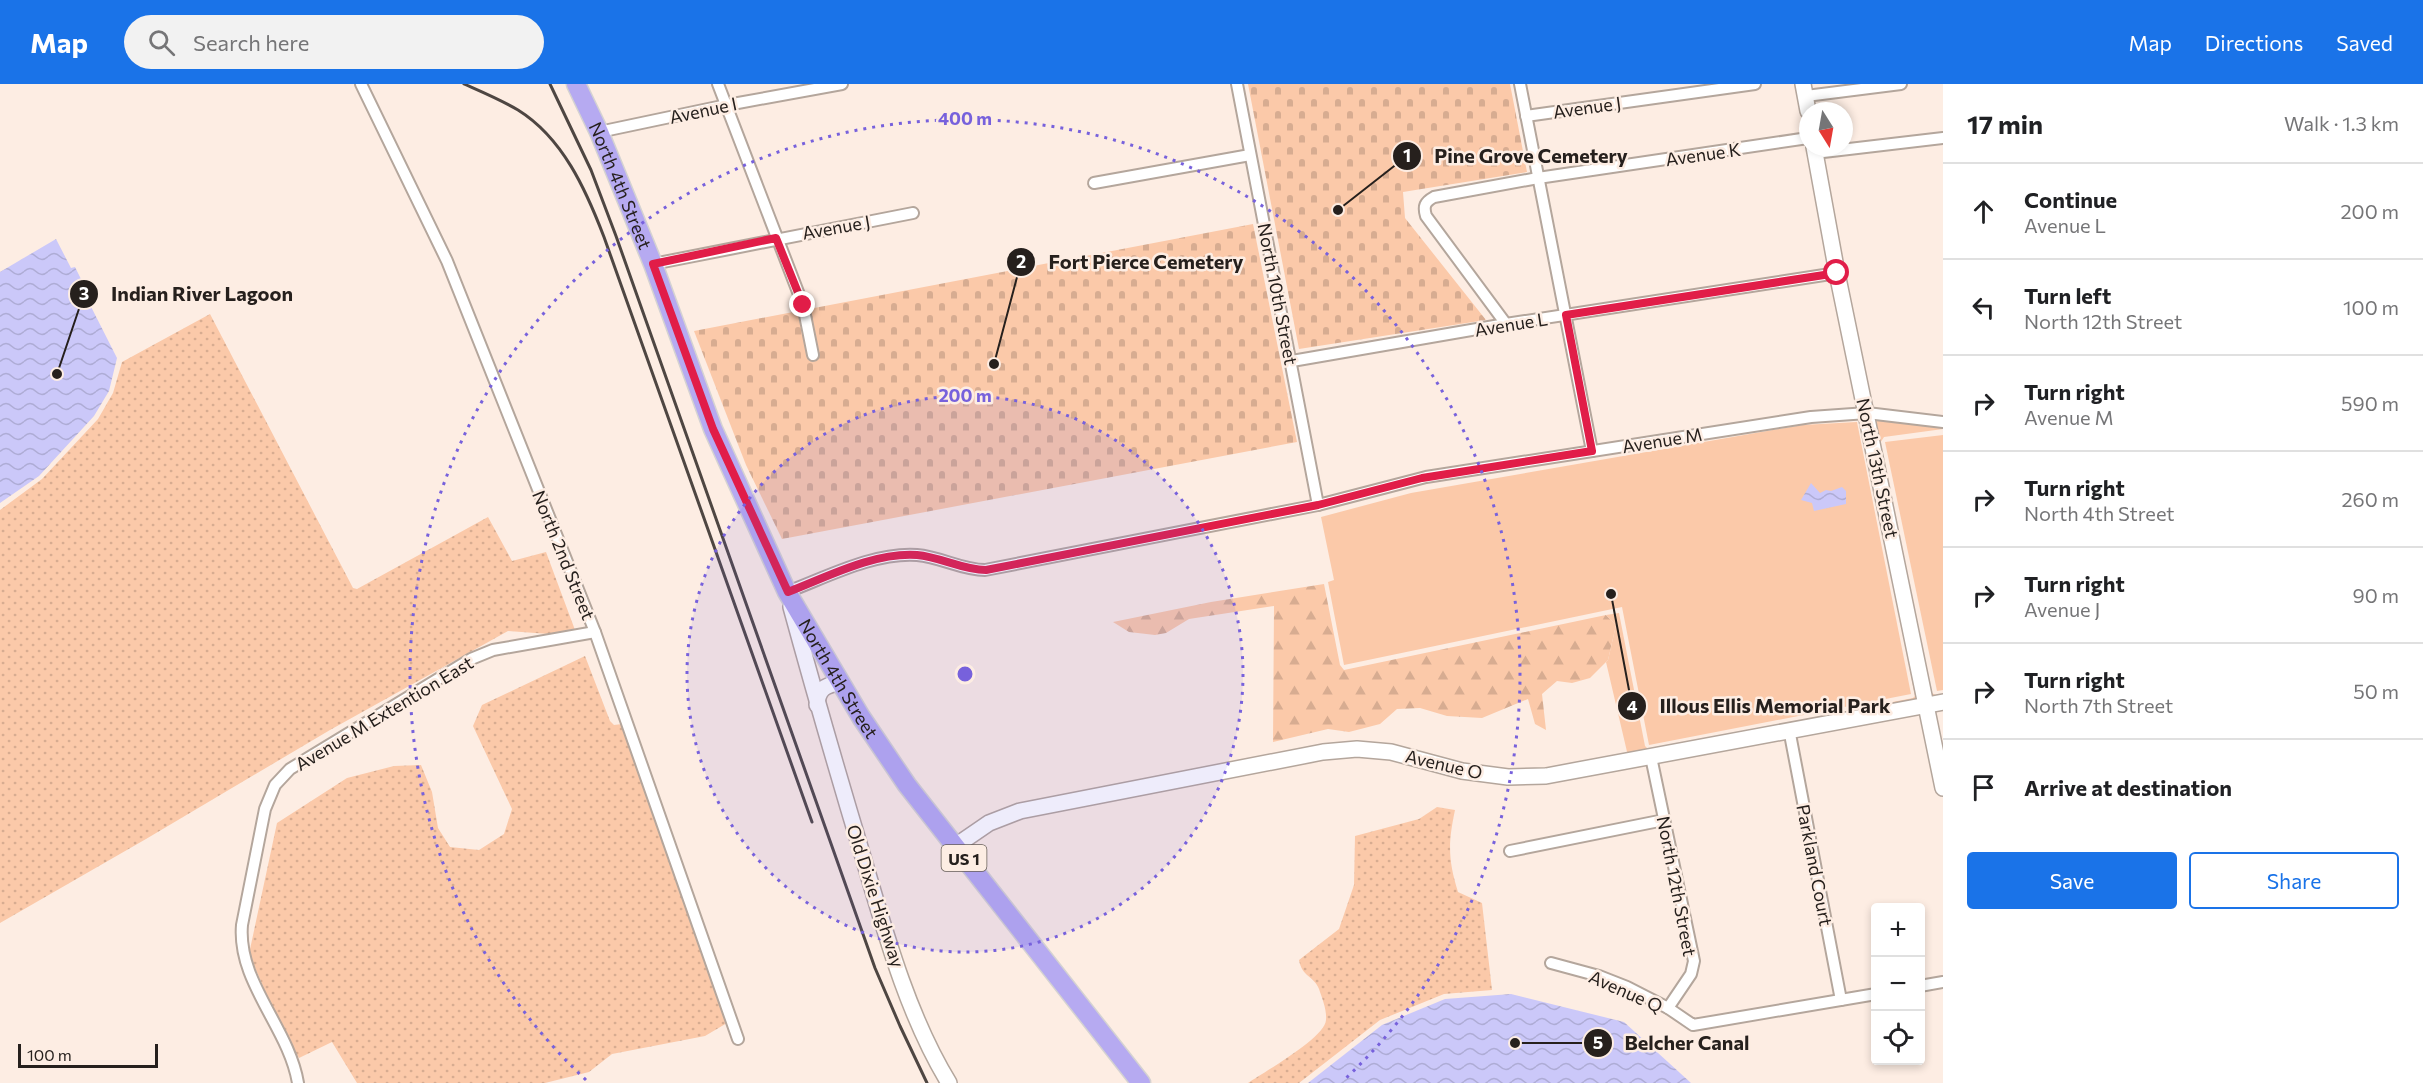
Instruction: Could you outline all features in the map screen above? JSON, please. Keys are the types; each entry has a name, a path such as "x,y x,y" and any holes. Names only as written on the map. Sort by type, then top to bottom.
{"main road":[{"name":"North 4th Street","path":"576,84 599,132 653,264 713,429 788,592 840,682 907,785 1142,1083"}],"street":[{"name":"North 2nd Street","path":"361,84 447,261 595,632 738,1039"},
{"path":"718,84 803,305 813,355"},
{"name":"Avenue I","path":"599,132 842,84"},
{"name":"North 10th Street","path":"1237,84 1318,505"},
{"path":"1520,84 1592,451"},
{"name":"Avenue J","path":"1526,116 1755,84"},
{"path":"1806,97 1901,84"},
{"path":"1853,146 1943,138"},
{"name":"Avenue K","path":"1506,324 1426,216 1425,205 1434,196 1538,178 1799,139"},
{"path":"1094,183 1250,154"},
{"name":"North 13th Street","path":"1816,156 1837,273 1943,788"},
{"name":"Avenue J","path":"653,264 776,238 913,213"},
{"name":"Avenue L","path":"1292,361 1506,324 1837,273"},
{"name":"Avenue M","path":"788,592 842,571 900,555 919,555 945,560 969,570 986,570 1318,505 1422,478 1811,417 1867,413 1943,422"},
{"name":"Old Dixie Highway","path":"788,592 817,705 885,929 935,1061 949,1083"},
{"name":"Avenue M Extention East","path":"298,1083 290,1053 273,1024 240,943 265,809 275,785 290,769 471,659 493,650 515,645 595,632"},
{"path":"817,705 820,691 824,687 840,682"},
{"name":"Avenue O","path":"954,847 990,823 1020,811 1323,752 1357,749 1391,752 1462,771 1508,777 1546,777 1789,729 1943,702"},
{"name":"Parkland Court","path":"1789,729 1841,1000"},
{"name":"North 12th Street","path":"1651,757 1694,961 1691,974 1668,1008"},
{"path":"1510,851 1664,820"},
{"name":"Avenue Q","path":"1551,963 1627,987 1668,1008 1693,1025 1871,995"},
{"path":"1925,985 1943,982"}],"green space":[{"path":"1248,84 1510,84 1527,172 1403,192 1405,218 1486,320 1299,349"},
{"path":"1253,224 1297,442 782,539 746,465 694,331"},
{"path":"210,314 353,588 357,589 488,517 512,561 546,552 575,630 549,634 508,631 330,730 0,923 0,510 42,479 98,419 113,393 122,362"},
{"path":"1861,419 1921,700 1628,756 1606,662 1616,625 1606,615 1619,613 1645,746 1649,750 1915,696"},
{"path":"1874,419 1943,427 1943,429 1884,437 1880,443 1932,693 1937,696 1930,698"},
{"path":"1857,422 1911,694 1649,745 1622,607 1344,665 1328,582 1334,580 1321,517 1411,493 1802,425"},
{"path":"1943,435 1943,690 1937,691 1885,442"},
{"path":"1324,584 1340,665 1344,670 1606,615 1616,625 1608,660 1590,678 1572,683 1557,681 1542,694 1546,730 1535,724 1528,699 1482,718 1447,716 1420,708 1397,709 1380,724 1349,732 1328,729 1273,742 1274,606 1189,619 1166,633 1155,635 1129,632 1113,622 1211,602"},
{"path":"585,656 610,721 614,725 622,724 727,1023 705,1036 612,1054 589,1072 545,1083 357,1083 332,1042 299,1058 278,1021 249,954 277,823 347,778 394,766 421,765 432,792 438,828 450,847 479,850 504,834 512,809 473,726 482,705"},
{"path":"1437,807 1455,810 1450,842 1452,870 1458,892 1482,903 1492,990 1444,994 1380,1020 1299,1083 1248,1083 1305,1045 1323,1027 1326,1012 1319,989 1305,973 1299,960 1339,929 1354,885 1355,836 1419,819"}],"water":[{"path":"56,239 71,268 75,267 81,279 78,281 117,358 109,391 94,416 39,476 0,503 0,272"},
{"path":"1811,483 1820,493 1842,487 1846,491 1846,504 1814,511 1812,503 1801,500"},
{"path":"1511,994 1624,1022 1691,1083 1308,1083 1382,1025 1445,999"}],"railway":[{"path":"464,84 512,106 534,122 560,150 581,184 604,237 812,822"},
{"path":"550,84 591,170 616,236 875,968 927,1083"}],"place":[{"name":"Pine Grove Cemetery","path":"1338,210"},
{"name":"Fort Pierce Cemetery","path":"994,364"},
{"name":"Indian River Lagoon","path":"57,374"},
{"name":"Illous Ellis Memorial Park","path":"1611,594"},
{"name":"Belcher Canal","path":"1515,1043"}],"route":[{"path":"803,305 776,238 653,264 713,429 750,515 788,592 842,571 900,555 919,555 945,560 969,570 986,570 1318,505 1422,478 1592,451 1566,315 1837,273"}]}
